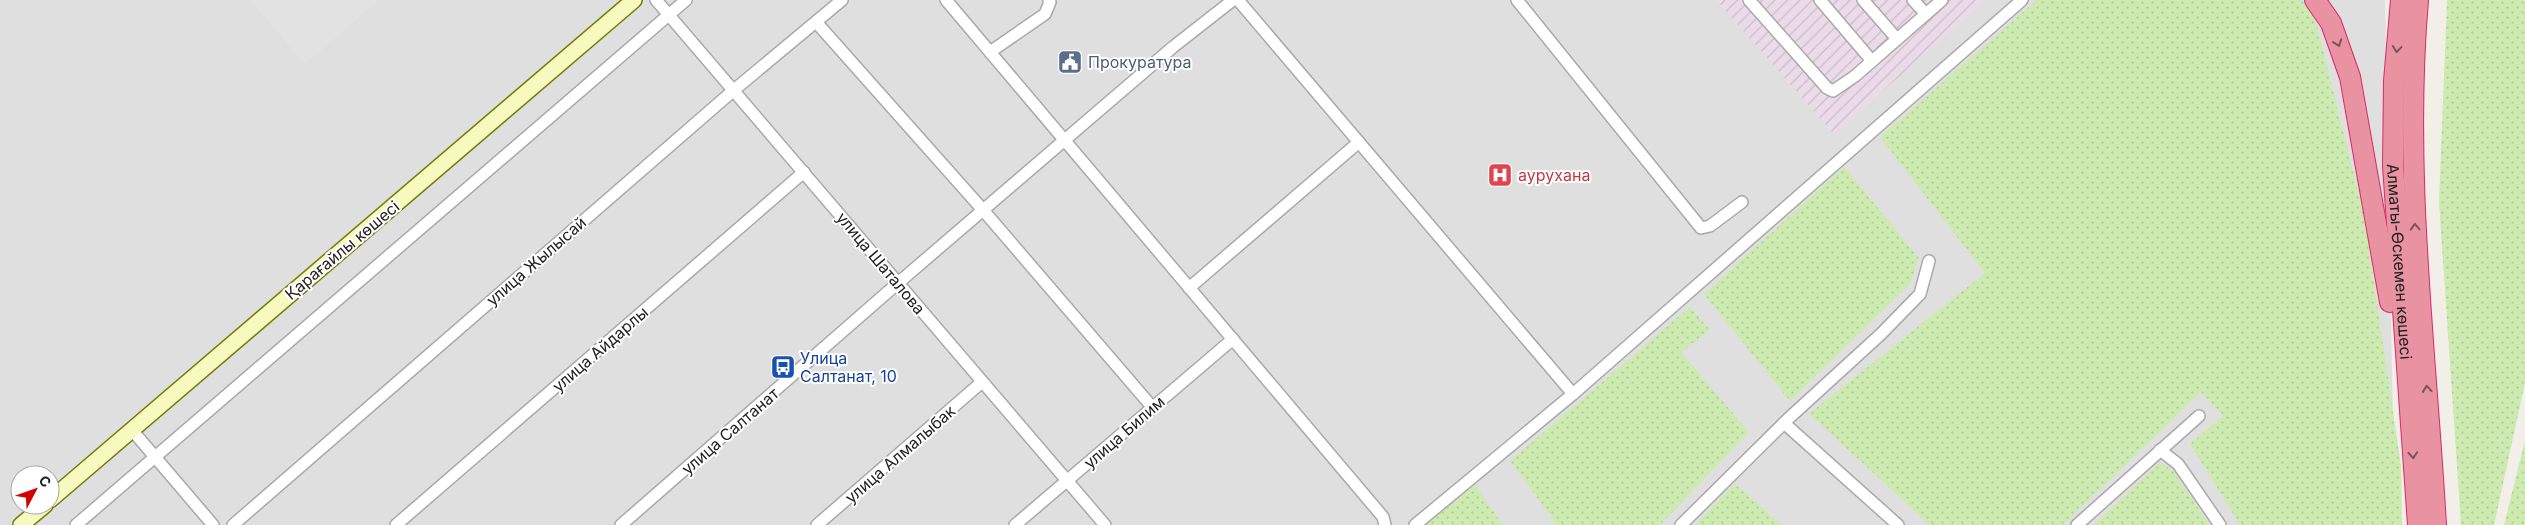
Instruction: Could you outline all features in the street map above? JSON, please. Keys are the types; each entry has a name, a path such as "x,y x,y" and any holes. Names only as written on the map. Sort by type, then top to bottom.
{"highway":[{"path":"2316,0 2331,23 2350,77 2420,421"},
{"name":"Алматы-Өскемен көшесі","path":"2401,0 2394,81 2393,166 2420,421 2436,525"},
{"name":"Алматы-Өскемен көшесі","path":"2418,0 2413,76 2412,158 2420,421 2418,525"}],"street":[{"name":"Қарағайлы көшесі","path":"60,491 634,0"},
{"name":"улица Шаталова","path":"656,0 1105,525"},
{"path":"76,525 686,0"},
{"name":"улица Жылысай","path":"233,525 734,90 842,0"},
{"path":"990,52 1045,14 1049,0"},
{"name":"улица Салтанат","path":"621,525 898,283 1173,47 1233,0"},
{"path":"1238,0 1573,394"},
{"path":"1517,0 1702,228 1710,226 1742,202"},
{"path":"1749,0 1829,90 1841,87 1942,0"},
{"path":"1820,0 1872,61"},
{"path":"1863,0 1897,39"},
{"path":"1913,0 1926,14"},
{"path":"1416,525 1573,394 2022,0"},
{"path":"948,1 1383,517 1386,525"},
{"path":"816,22 983,210 1153,408"},
{"path":"1189,288 1359,142"},
{"name":"улица Айдарлы","path":"396,525 804,172"},
{"path":"1681,525 1784,423 1881,334 1920,294 1929,261"},
{"name":"улица Билим","path":"1015,525 1233,339"},
{"name":"улица Алмалыбак","path":"817,525 982,382"},
{"path":"2077,525 2199,416"},
{"path":"1784,423 1898,525"},
{"path":"132,430 213,525"},
{"path":"2160,450 2178,464 2220,525"},
{"path":"21,525 33,515"}],"shaded area":[{"path":"0,0 2385,0 2395,525 0,525"},
{"path":"250,0 379,0 305,64"},
{"path":"1716,0 1986,0 1834,134"}],"green space":[{"path":"2037,0 2301,0 2314,14 2364,215 2401,466 2402,525 2240,525 2190,444 2223,416 2201,392 2063,525 1930,525 1809,414 1985,273 1880,137"},
{"path":"2447,0 2525,0 2525,383 2494,525 2461,525 2439,203"},
{"path":"1844,167 1919,258 1910,284 1790,401 1704,294"},
{"path":"1690,307 1710,330 1681,352 1749,432 1660,525 1557,525 1510,461"},
{"path":"2525,441 2525,525 2504,525"},
{"path":"2160,462 2173,471 2210,525 2094,525"},
{"path":"1735,484 1782,525 1695,525"},
{"path":"1475,485 1503,525 1426,525"}],"place":[{"name":"Прокуратура","path":"1070,62"},
{"name":"аурухана","path":"1500,175"},
{"name":"Улица Салтанат, 10","path":"783,367"}]}
